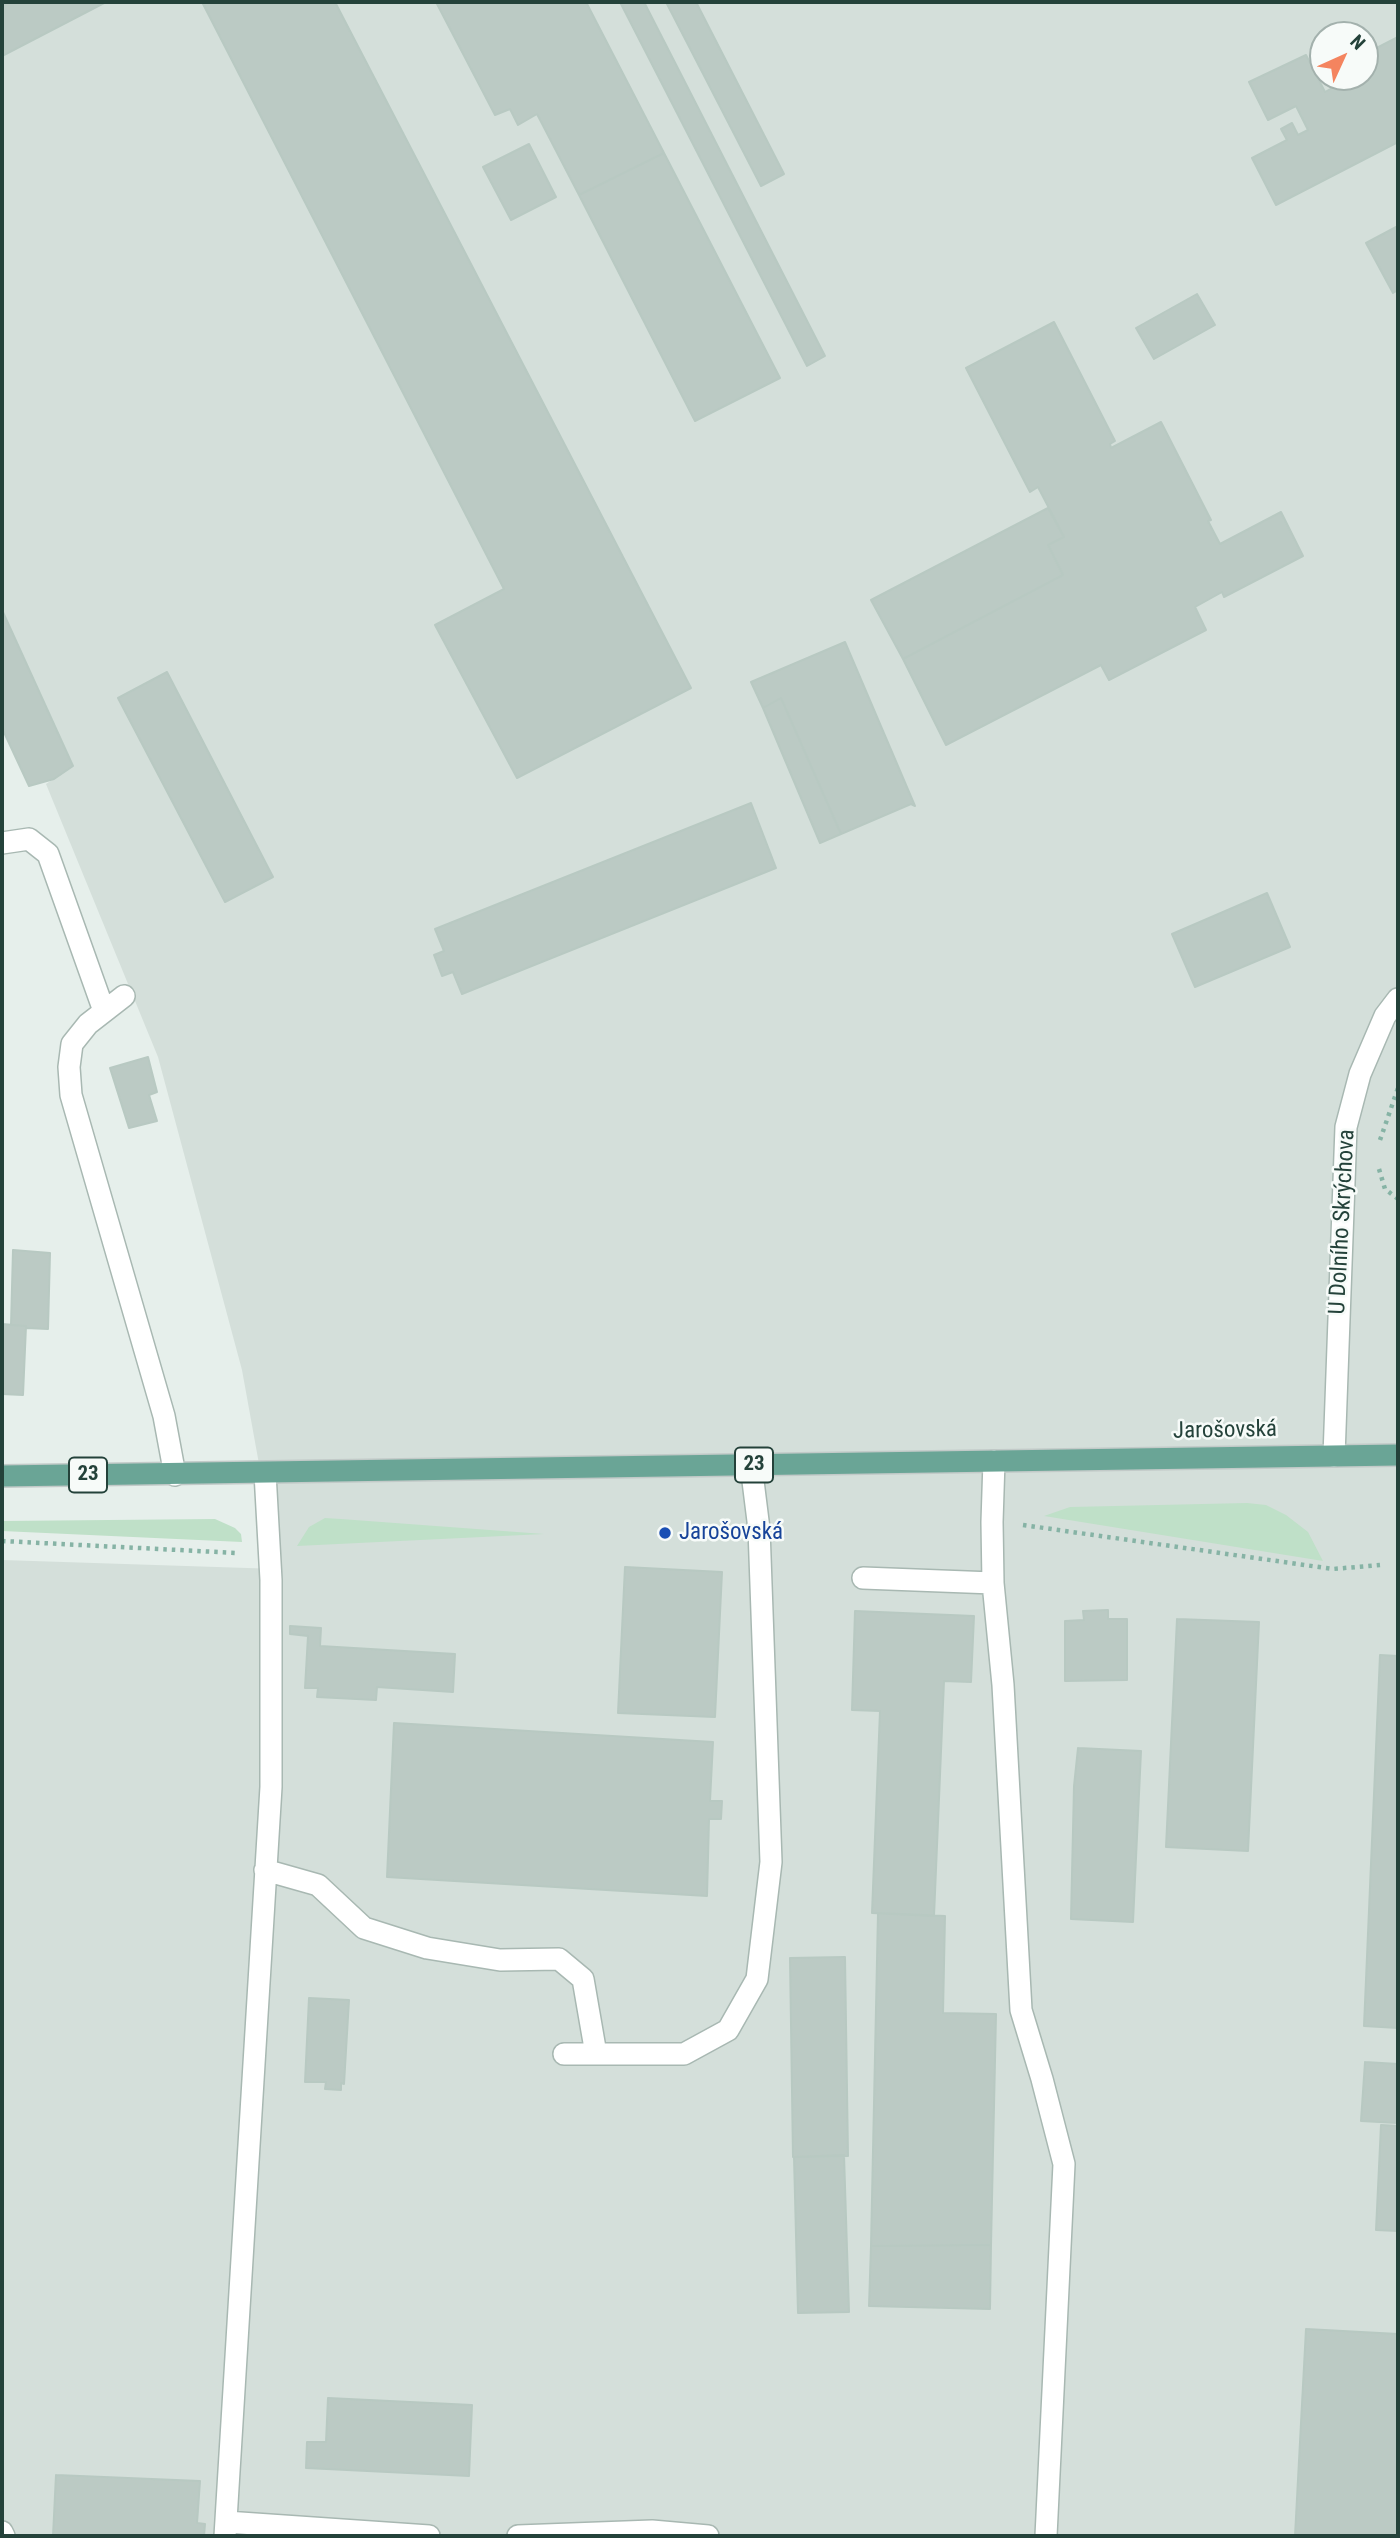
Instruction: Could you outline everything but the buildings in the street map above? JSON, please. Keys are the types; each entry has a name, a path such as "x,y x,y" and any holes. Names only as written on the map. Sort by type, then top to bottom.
{"main road":[{"name":"Jarošovská","path":"2,1476 1398,1455"}],"street":[{"path":"2,844 29,839 48,854 104,1011"},
{"path":"124,996 88,1024 72,1044 69,1067 71,1095 164,1416 175,1475"},
{"name":"U Dolního Skrýchova","path":"1334,1455 1346,1127 1360,1074 1385,1016 1398,999"},
{"path":"994,1461 993,1583 1003,1685 1021,2010 1064,2164 1046,2536"},
{"path":"564,2054 684,2054 728,2030 757,1979 771,1862 759,1529 751,1465"},
{"path":"265,1473 270,1555 271,1787 226,2529 429,2536"},
{"path":"863,1578 993,1583"},
{"path":"265,1870 318,1885 364,1928 427,1948 500,1960 559,1959 583,1979 596,2054"},
{"path":"518,2536 652,2531 708,2536"}],"path":[{"path":"1380,1146 1398,1088"},
{"path":"1378,1166 1385,1189 1398,1199"},
{"path":"992,1522 1333,1569 1380,1565"},
{"path":"2,1541 270,1555"}],"shaded area":[{"path":"2,2 1398,2 1398,2536 2,2536 2,1560 278,1569 242,1370 158,1057 46,784 73,766 2,610"}],"green space":[{"path":"1247,1503 1266,1505 1286,1515 1308,1532 1323,1561 1044,1516 1070,1507"},
{"path":"325,1518 544,1534 297,1546 309,1527"},
{"path":"215,1519 235,1528 241,1534 242,1542 2,1531 2,1521"}],"place":[{"name":"Jarošovská","path":"665,1533"}]}
